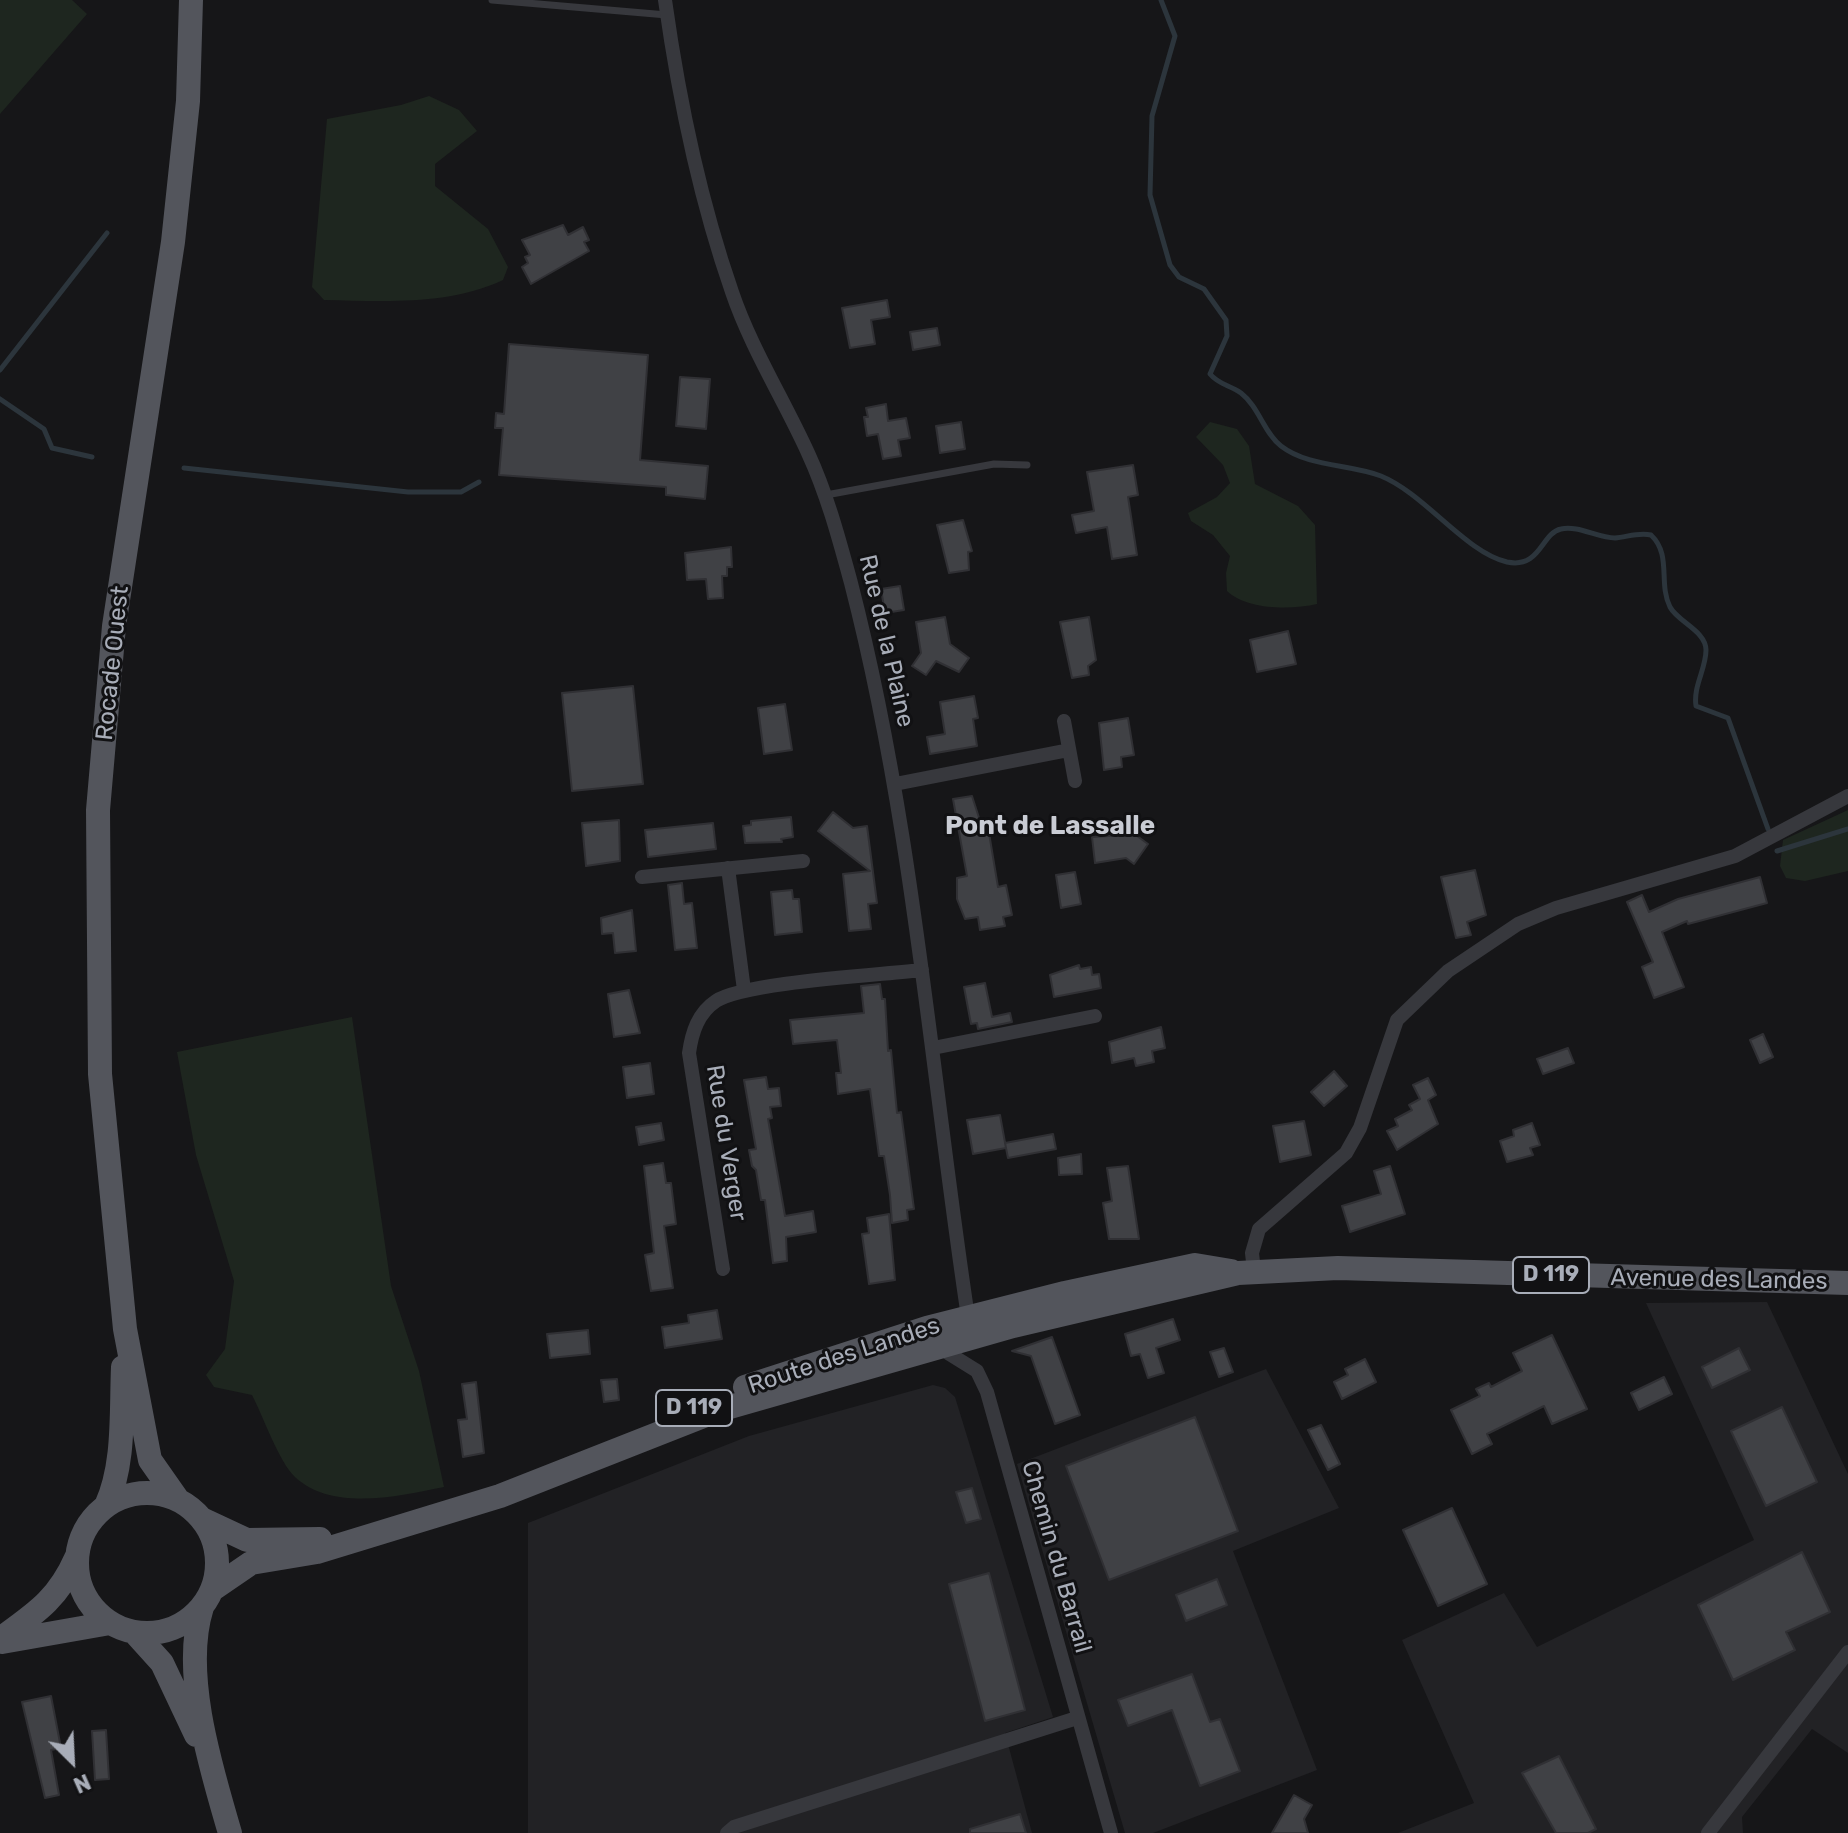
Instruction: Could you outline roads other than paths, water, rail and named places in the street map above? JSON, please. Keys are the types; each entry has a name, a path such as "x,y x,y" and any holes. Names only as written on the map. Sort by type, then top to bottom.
{"main road":[{"name":"Rocade Ouest","path":"178,1500 150,1460 125,1329 100,1074 98,810 114,626 173,242 188,101 191,0"},
{"name":"Route des Landes","path":"466,1505 612,1440 785,1372 968,1317 1195,1265 1246,1272"},
{"name":"Avenue des Landes","path":"1246,1272 1338,1268 1848,1283"},
{"name":"Route des Landes","path":"208,1598 251,1563 317,1552 500,1496 716,1411 944,1345 1246,1272"},
{"name":"Rocade Ouest","path":"106,1506 115,1486 118,1462 125,1329"},
{"path":"0,1640 50,1601 65,1583 87,1528 106,1506 141,1493 178,1500 202,1519 217,1552 195,1652 213,1775"},
{"name":"Route des Landes","path":"202,1519 247,1540 370,1534"},
{"path":"77,1556 84,1594 110,1623 134,1632 154,1651 176,1687 213,1775 230,1833"},
{"path":"134,1632 172,1629 208,1598"},
{"path":"0,1640 110,1623"}],"street":[{"name":"Rue de la Plaine","path":"666,7 693,161 733,295 809,456 824,495 854,597 895,784 968,1317"},
{"path":"1064,721 1075,781"},
{"path":"895,784 1069,750"},
{"path":"1246,1272 1259,1229 1346,1153 1360,1128 1397,1020 1448,971 1518,924 1556,908 1735,856 1848,796"},
{"path":"642,877 803,861"},
{"path":"728,868 744,990"},
{"name":"Rue du Verger","path":"723,1269 689,1053 699,1017 714,1002 744,990 922,970"},
{"path":"933,1048 1095,1016"},
{"path":"944,1345 968,1317"},
{"name":"Chemin du Barrail","path":"944,1345 948,1353 977,1371 987,1392 1111,1833"},
{"path":"1708,1833 1848,1652"},
{"path":"727,1833 734,1827 1077,1718"}],"lane":[{"path":"492,0 666,7"},
{"path":"824,495 994,464 1027,465"}],"waterway":[{"path":"1161,0 1175,36 1152,116 1150,195 1170,265 1179,277 1204,289 1226,320 1227,336 1210,374 1247,399 1275,441 1292,453 1316,462 1381,476 1397,484 1476,547 1507,562 1518,563 1534,556 1549,537 1561,529 1615,538 1651,535 1661,551 1670,607 1705,643 1696,706 1728,718 1768,829"},
{"path":"0,370 107,233"},
{"path":"0,399 44,429 52,448 92,457"},
{"path":"184,468 408,492 461,492 479,482"},
{"path":"1777,851 1848,829"}],"district":[{"name":"Pont de Lassalle","path":"1050,826"}]}
